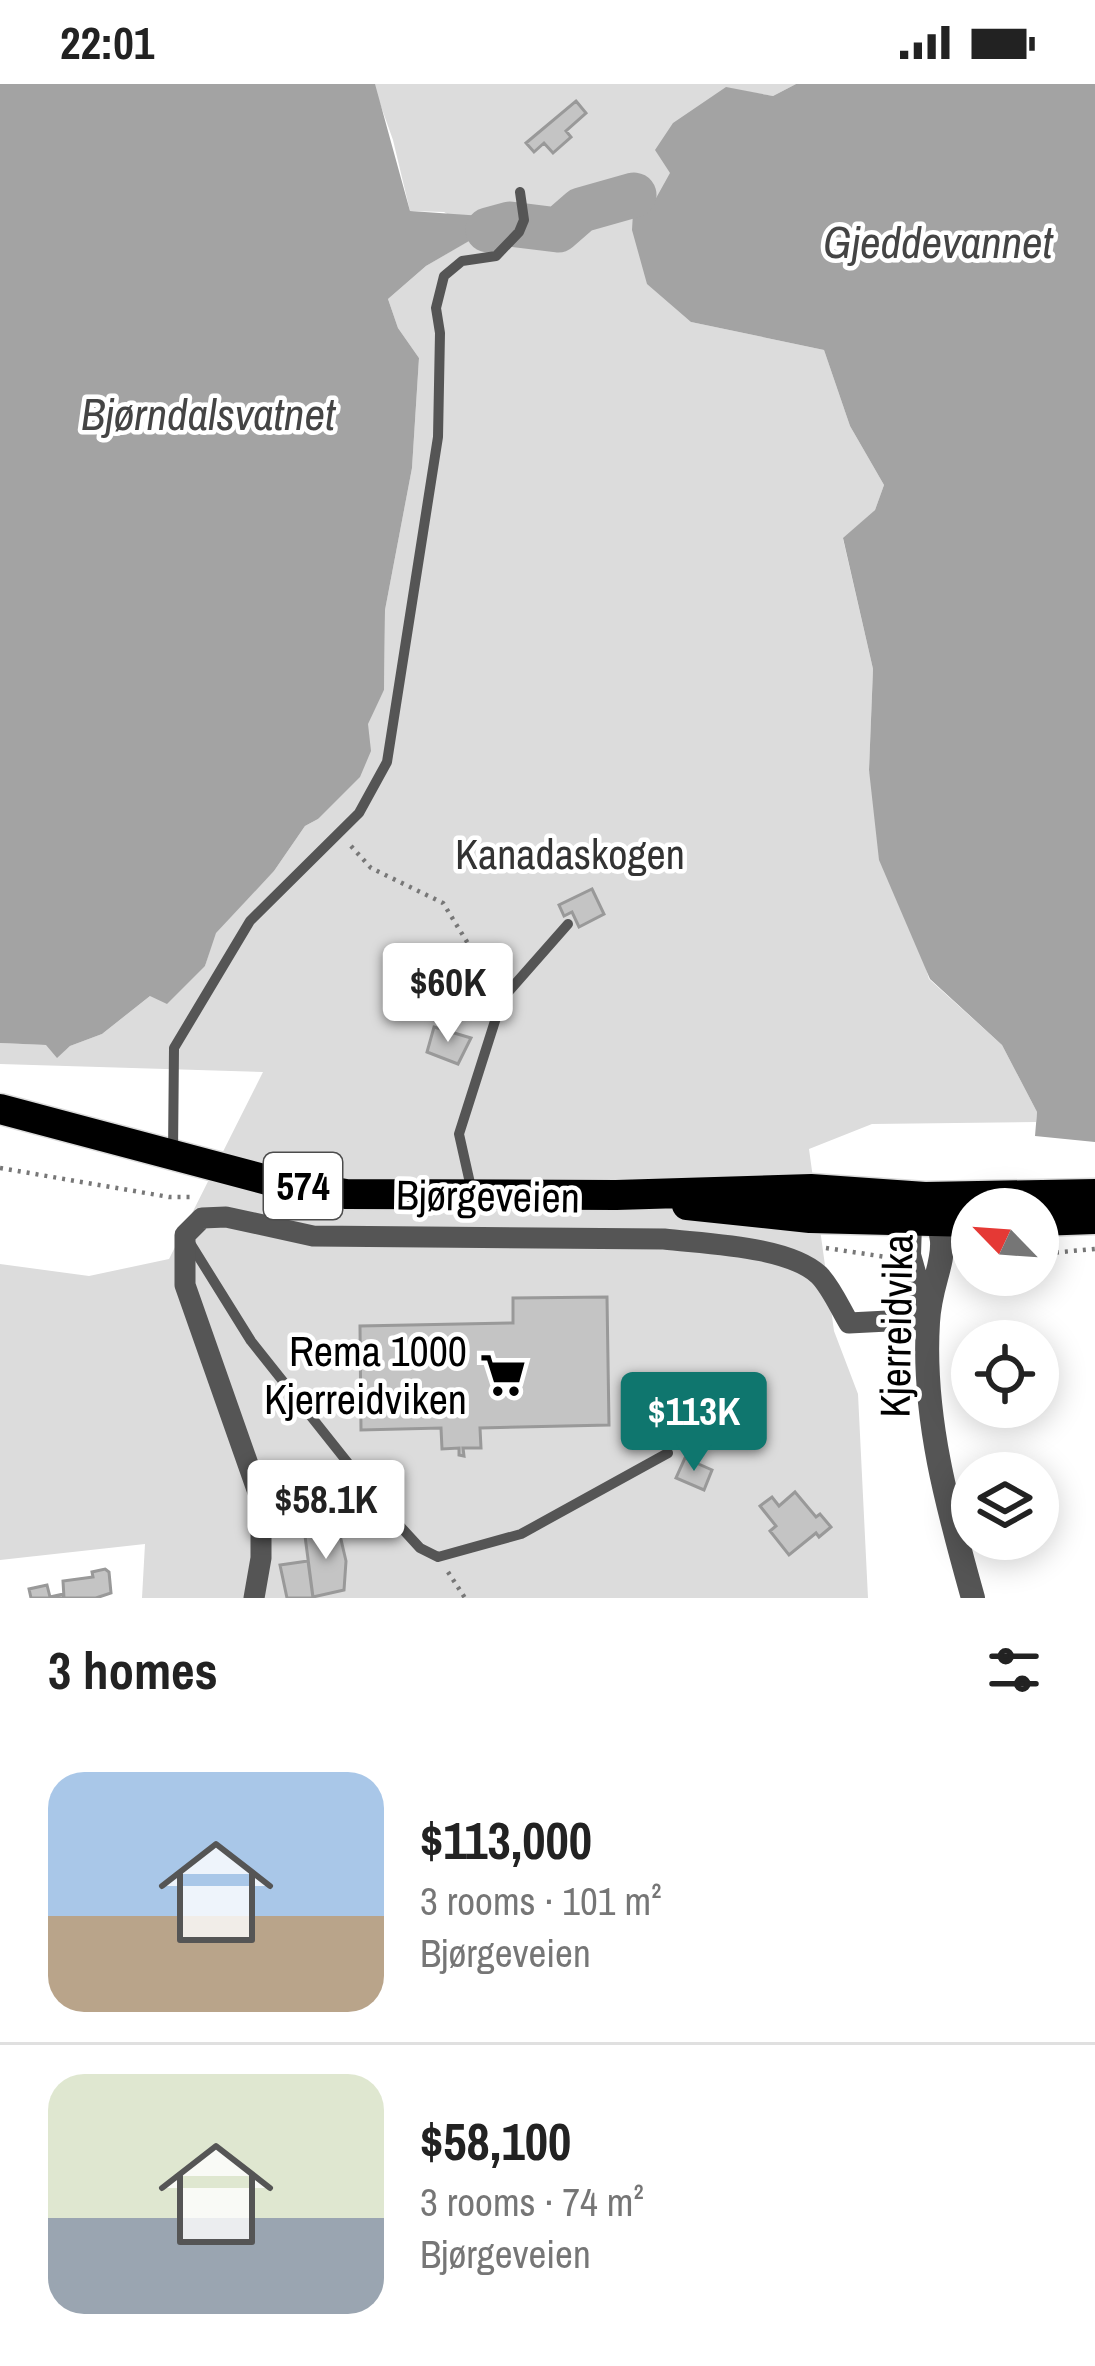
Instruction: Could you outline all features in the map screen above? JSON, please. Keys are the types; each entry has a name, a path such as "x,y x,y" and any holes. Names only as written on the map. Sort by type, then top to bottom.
{"main road":[{"name":"Bjørgeveien","path":"0,1109 173,1156 346,1194 616,1195 722,1210 937,1216 1095,1194"},
{"path":"1059,1220 1095,1219"}],"street":[{"name":"Kjerreidvika","path":"937,1216 909,1255 928,1319 934,1446 973,1598"},
{"name":"Bjørgeveien","path":"185,1235 202,1218 226,1217 313,1236 664,1239 801,1263 821,1277 849,1323 928,1319"},
{"path":"185,1235 185,1285 261,1501 261,1558 254,1598"}],"lane":[{"path":"173,1156 175,1048 250,921 359,813 387,762 438,437 440,333 436,308 444,276 463,261 496,256 521,226 520,192"},
{"path":"473,1195 459,1134 502,999 568,924"},
{"path":"185,1235 251,1341 387,1513 421,1548 438,1557 520,1534 668,1453"}],"path":[{"path":"339,833 370,868 442,903 502,999"},
{"path":"0,1168 169,1197"},
{"path":"1059,1252 1095,1249"},
{"path":"438,1557 465,1598"}],"green space":[{"name":"Kanadaskogen","path":"373,84 796,84 773,96 726,88 655,201 634,196 691,322 824,350 850,426 884,485 875,510 843,539 873,669 869,770 929,979 1002,1045 1037,1112 1036,1122 872,1124 809,1149 834,1331 858,1394 868,1598 142,1598 145,1544 0,1560 0,1264 89,1276 169,1259 263,1072 0,1064 0,1043 47,1045 57,1057 70,1046 102,1034 150,996 205,966 215,933 274,871 305,826 318,819 384,690 385,610 412,468 419,358 398,328 388,299 426,266 480,234 444,212 410,211"}],"water":[{"name":"Bjørndalsvatnet","path":"0,84 375,84 410,211 483,216 488,230 426,266 388,299 398,328 419,358 412,468 385,610 384,690 368,724 371,751 360,777 305,826 274,871 216,933 205,966 167,1004 150,996 102,1034 70,1046 57,1058 46,1045 0,1043"},
{"name":"Gjeddevannet","path":"796,84 1095,84 1095,1142 1035,1136 1037,1112 1002,1045 930,979 879,860 869,770 873,669 843,538 875,510 884,485 850,426 824,350 691,322 647,284 632,230 634,195 655,200 670,173 655,150 673,123 726,87 773,96"}],"building":[{"path":"576,101 586,113 566,131 571,137 553,153 544,143 534,152 526,143"},
{"path":"592,889 604,914 579,927 572,912 564,916 559,905"},
{"path":"447,947 461,965 452,972 438,953"},
{"path":"434,1027 471,1038 458,1064 427,1052"},
{"path":"607,1297 609,1425 480,1428 481,1448 463,1448 464,1456 459,1455 459,1448 442,1449 441,1428 361,1430 360,1326 513,1323 513,1298"},
{"path":"685,1458 712,1470 704,1490 676,1478"},
{"path":"795,1492 831,1527 789,1555 770,1531 776,1526 760,1506 772,1497 779,1506"},
{"path":"339,1531 346,1561 344,1590 313,1597 305,1536"},
{"path":"308,1561 313,1598 287,1598 280,1565"},
{"path":"105,1569 111,1593 64,1598 63,1581 93,1577 92,1572"},
{"path":"47,1585 50,1597 63,1594 64,1598 31,1598 29,1589"}],"waterway":[{"path":"488,230 510,224 558,230 581,210 634,195"}],"place":[{"name":"Rema 1000 Kjerreidviken","path":"503,1375"}]}
